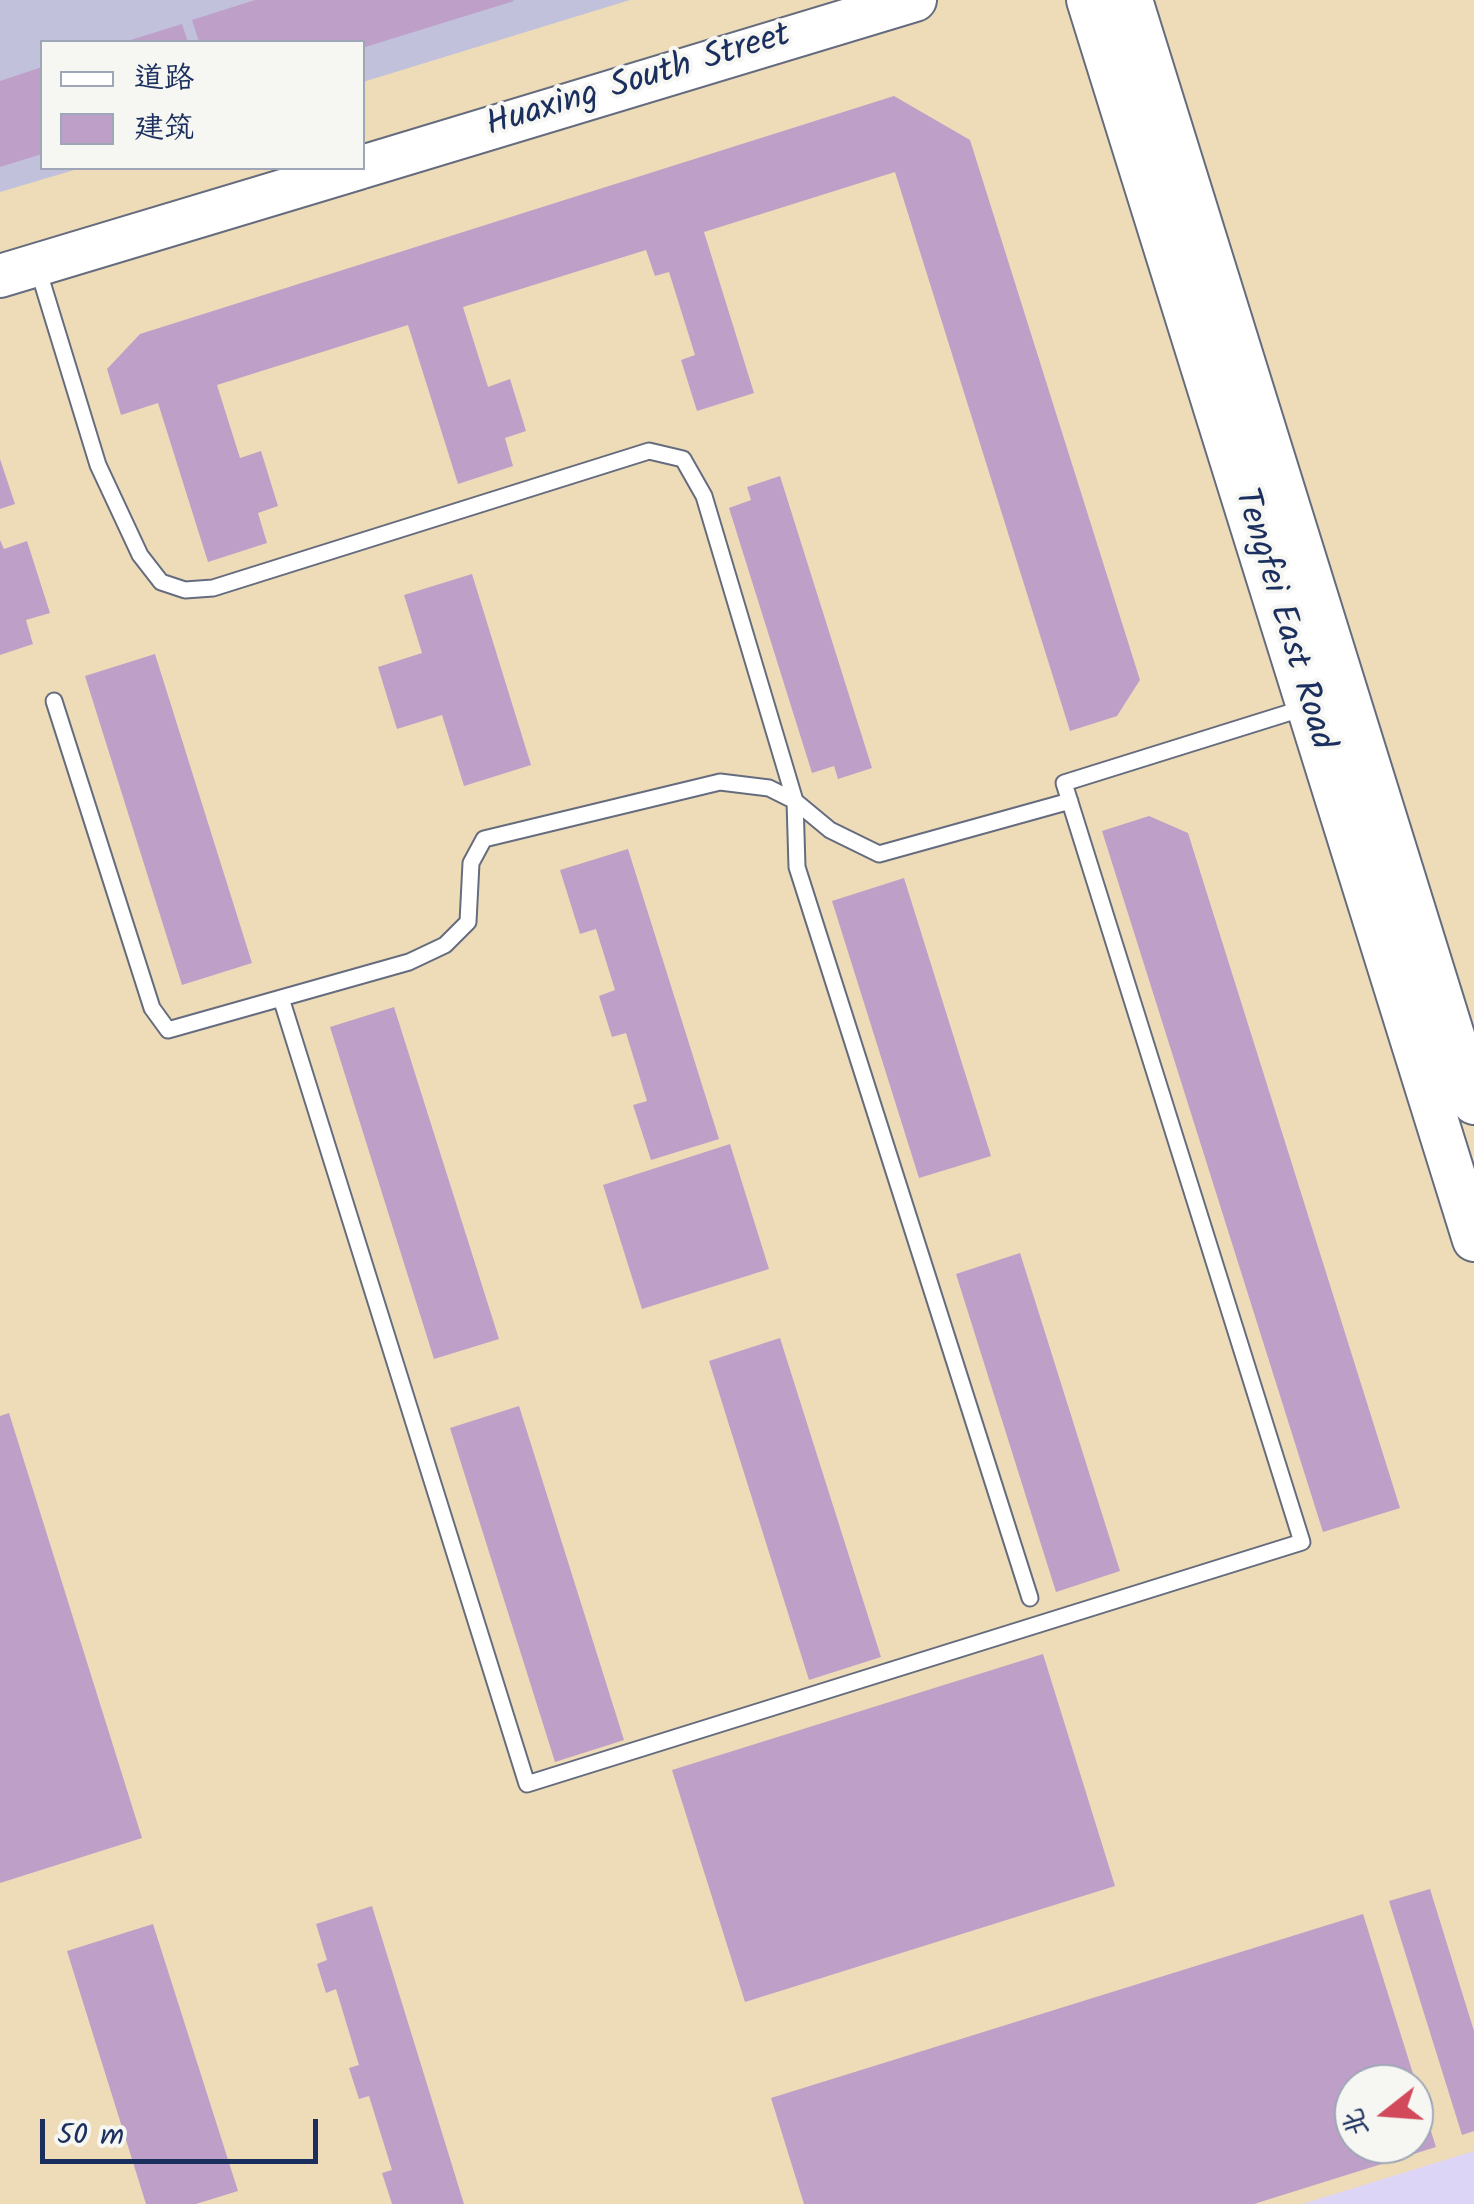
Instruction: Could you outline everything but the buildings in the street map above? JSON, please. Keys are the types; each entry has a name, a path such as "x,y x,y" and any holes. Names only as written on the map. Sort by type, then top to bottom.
{"street":[{"name":"Huaxing South Street","path":"365,166 915,0"},
{"name":"Tengfei East Road","path":"1088,0 1474,1240"},
{"name":"Tengfei East Road","path":"1130,0 1474,1104"},
{"name":"Huaxing South Street","path":"18,270 351,170"}],"lane":[{"path":"18,270 98,465 140,555 161,582 185,590 214,588 650,452 683,458 704,496 795,802 797,867 1030,1598"},
{"path":"54,701 152,1008 168,1030 409,962 445,946 468,922 471,862 484,839 720,782 768,788 795,802 830,830 879,854 1070,800"},
{"path":"281,998 527,1784 1302,1542 1064,783 1308,707"}],"shaded area":[{"path":"0,0 630,0 365,81 365,40 40,40 40,170 74,170 0,192"},
{"path":"1474,2151 1474,2204 1302,2204 1434,2164"}]}
